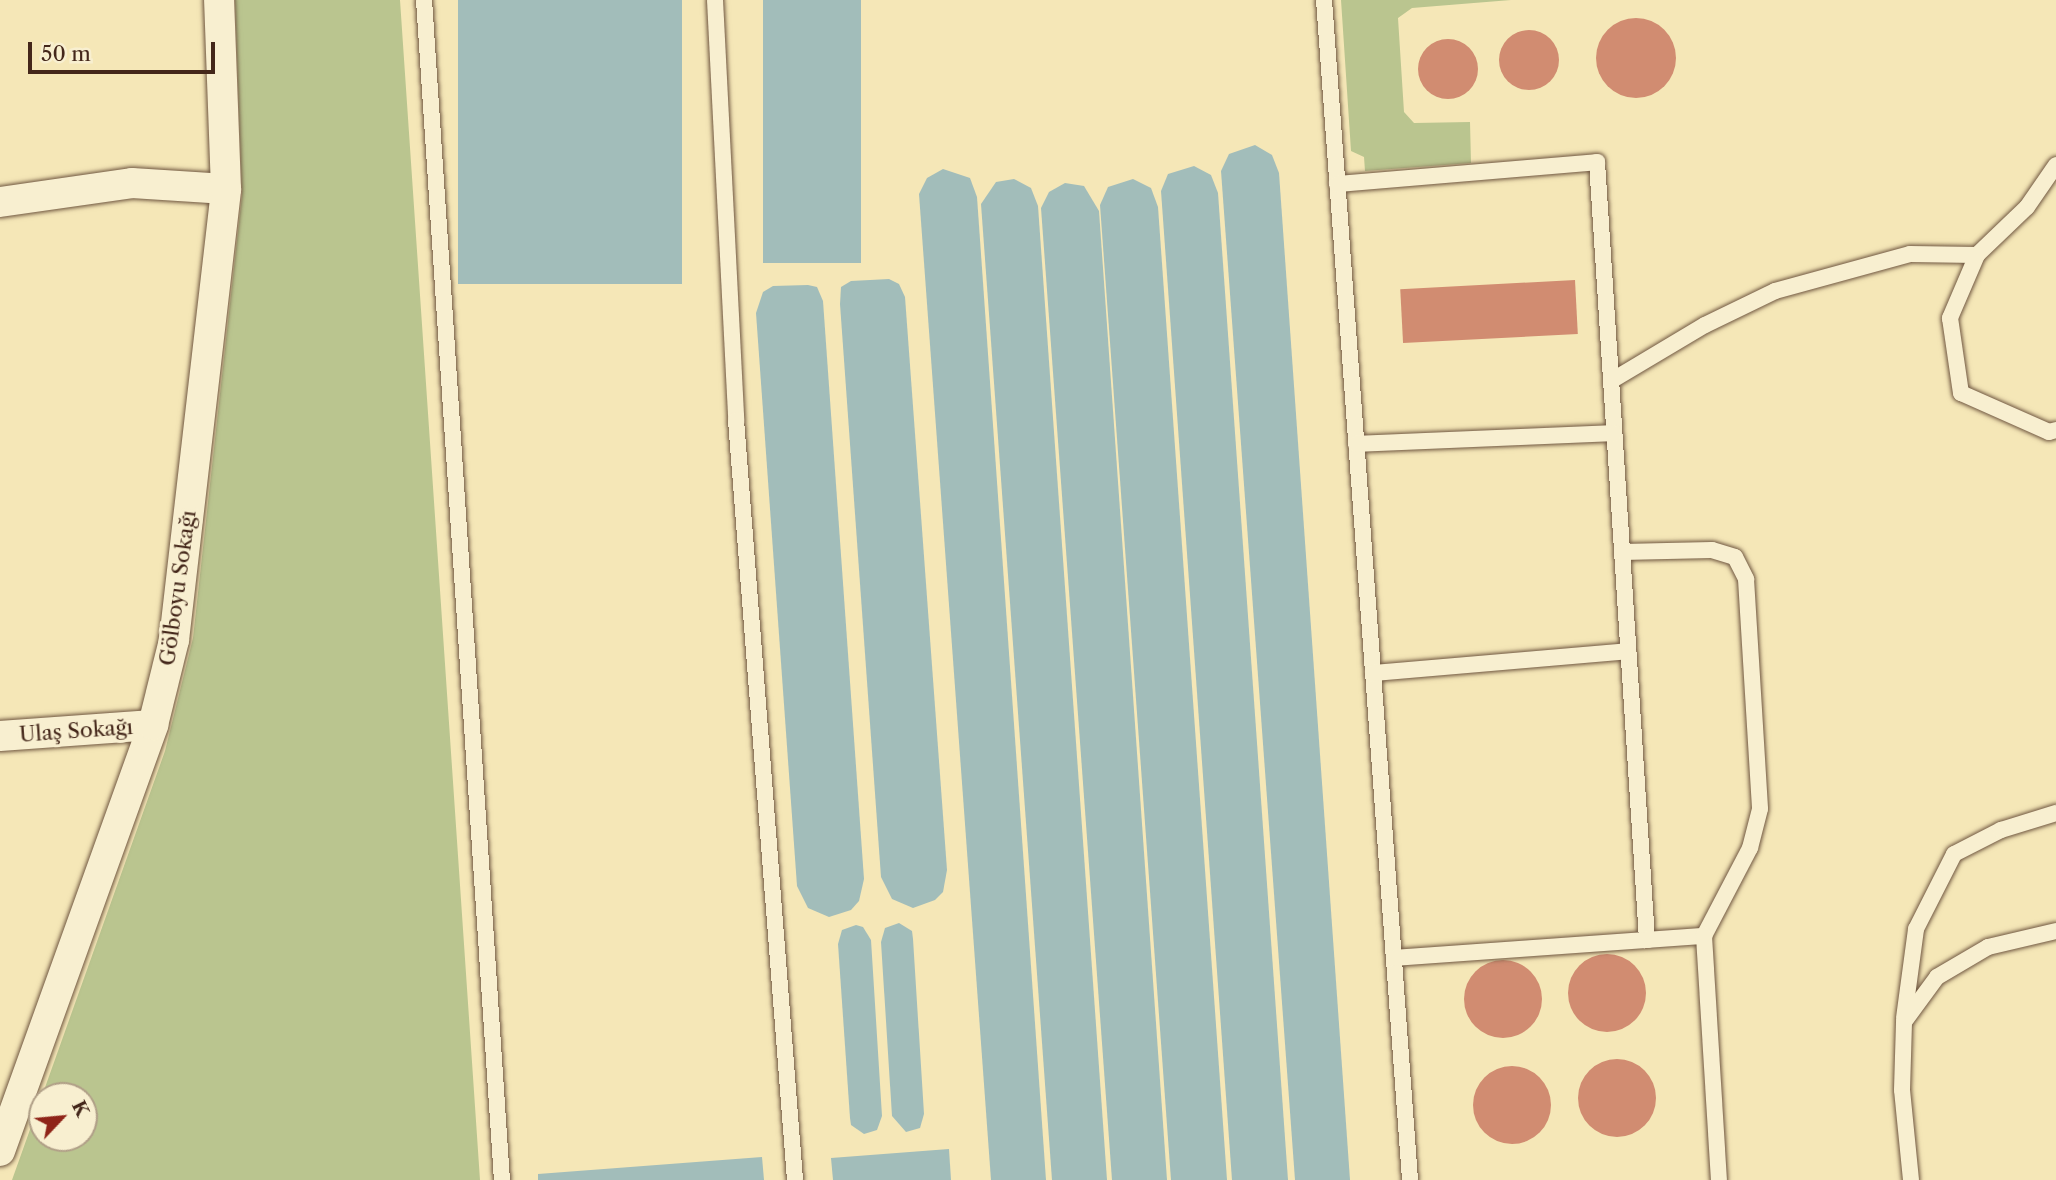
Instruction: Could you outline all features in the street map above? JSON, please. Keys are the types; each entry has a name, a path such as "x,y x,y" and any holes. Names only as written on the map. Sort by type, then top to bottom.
{"street":[{"name":"Gölboyu Sokağı","path":"0,1151 153,725 174,640 226,189 219,0"},
{"path":"0,202 132,183 226,189"},
{"name":"Ulaş Sokağı","path":"0,736 153,725"}],"lane":[{"path":"424,0 502,1180"},
{"path":"715,0 736,420 795,1180"},
{"path":"1324,0 1410,1180"},
{"path":"1337,184 1597,162 1647,940"},
{"path":"2056,165 2026,207 1978,255 1950,318 1961,393 2049,432 2056,430"},
{"path":"1611,381 1705,325 1774,291 1910,254 1978,255"},
{"path":"1356,444 1614,433"},
{"path":"1622,552 1712,550 1735,556 1746,579 1760,809 1750,848 1704,936 1719,1180"},
{"path":"1373,673 1628,650"},
{"path":"1911,1180 1902,1090 1904,1022 1916,929 1954,854 2001,830 2056,813"},
{"path":"1904,1022 1937,976 1988,947 2056,931"},
{"path":"1394,958 1704,936"}],"green space":[{"path":"235,0 400,0 480,1180 12,1180 28,1135 28,1152 98,1152 98,1082 47,1082 165,751 193,638 242,195"},
{"path":"1341,0 1511,0 1412,8 1398,18 1404,112 1414,123 1470,122 1471,163 1365,171 1364,157 1351,151"}],"water":[{"path":"458,0 682,0 682,284 458,284"},
{"path":"763,0 861,0 861,263 763,263"},
{"path":"1255,145 1272,155 1279,173 1350,1180 1295,1180 1221,171 1229,154"},
{"path":"1194,166 1211,175 1218,193 1288,1180 1232,1180 1161,191 1168,174"},
{"path":"943,169 970,178 977,197 1046,1180 991,1180 919,194 927,178"},
{"path":"1014,179 1031,188 1038,206 1107,1180 1052,1180 981,204 996,182"},
{"path":"1133,179 1151,188 1158,207 1227,1180 1171,1180 1100,205 1108,187"},
{"path":"1065,183 1084,186 1099,211 1167,1180 1112,1180 1041,208 1049,192"},
{"path":"889,279 899,284 905,297 947,870 943,892 935,900 913,908 892,899 881,877 840,304 841,287 851,281"},
{"path":"773,286 817,287 823,301 864,879 859,901 851,910 829,917 808,908 797,886 756,313 763,292"},
{"path":"899,923 912,931 924,1114 920,1128 906,1132 892,1116 881,942 885,928"},
{"path":"856,925 863,927 871,940 882,1116 877,1130 864,1134 851,1125 850,1118 838,944 842,930"},
{"path":"949,1149 951,1180 833,1180 831,1158"},
{"path":"762,1157 764,1180 538,1180 538,1174"}],"building":[{"path":"1636,18 1651,21 1664,30 1673,43 1676,58 1673,73 1664,86 1651,95 1636,98 1621,95 1608,86 1599,73 1596,58 1599,43 1608,30 1621,21"},
{"path":"1523,30 1535,30 1554,43 1559,60 1557,72 1546,85 1535,90 1523,90 1504,77 1499,66 1499,54 1512,35"},
{"path":"1442,39 1454,39 1473,52 1478,69 1476,81 1465,94 1454,99 1442,99 1423,86 1418,75 1418,63 1431,44"},
{"path":"1575,280 1578,334 1403,343 1400,289"},
{"path":"1607,954 1622,957 1635,965 1643,978 1646,993 1643,1008 1635,1021 1622,1029 1607,1032 1592,1029 1579,1021 1571,1008 1568,993 1571,978 1579,965 1592,957"},
{"path":"1503,960 1518,963 1531,971 1539,984 1542,999 1539,1014 1531,1027 1518,1035 1503,1038 1488,1035 1475,1027 1467,1014 1464,999 1467,984 1475,971 1488,963"},
{"path":"1617,1059 1632,1062 1645,1070 1653,1083 1656,1098 1653,1113 1645,1126 1632,1134 1617,1137 1602,1134 1589,1126 1581,1113 1578,1098 1581,1083 1589,1070 1602,1062"},
{"path":"1512,1066 1527,1069 1540,1077 1548,1090 1551,1105 1548,1120 1540,1133 1527,1141 1512,1144 1497,1141 1484,1133 1476,1120 1473,1105 1476,1090 1484,1077 1497,1069"}]}
